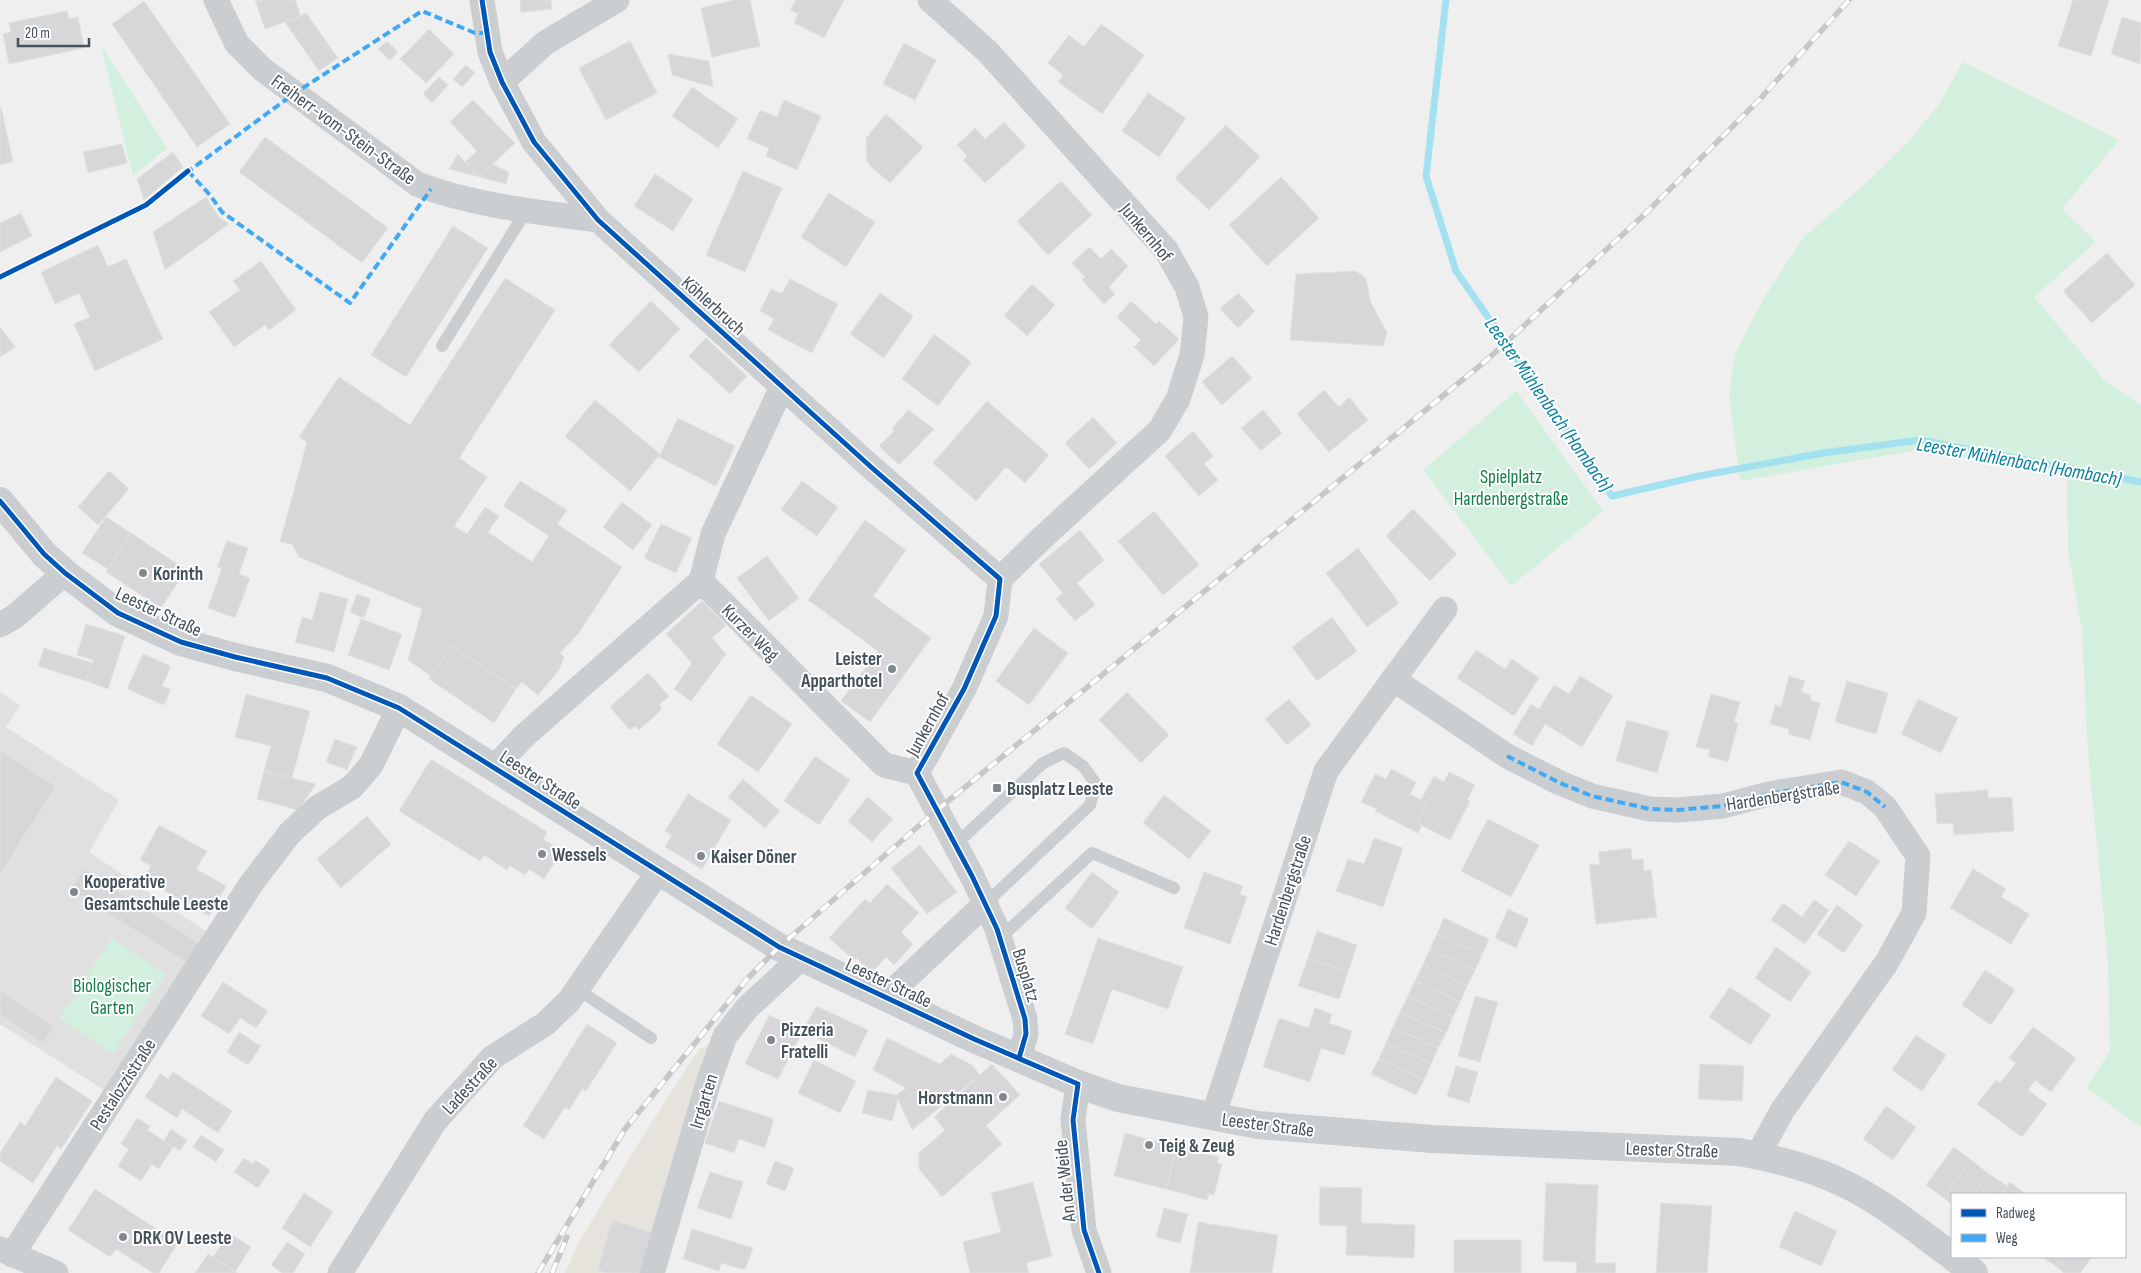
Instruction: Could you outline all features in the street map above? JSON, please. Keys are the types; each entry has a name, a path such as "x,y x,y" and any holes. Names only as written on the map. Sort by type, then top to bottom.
{"street":[{"name":"Freiherr-vom-Stein-Straße","path":"216,0 237,44 262,69 417,184 444,195 526,210 598,220"},
{"name":"Köhlerbruch","path":"482,0 490,52 502,82 534,142 598,220 782,387 1000,579"},
{"path":"502,82 545,43 617,0"},
{"name":"Junkernhof","path":"930,0 988,52 1166,250 1187,287 1196,317 1192,356 1178,399 1160,430 1000,579 996,616 964,689 917,773 986,903"},
{"path":"490,52 545,43"},
{"path":"495,767 524,736 701,581 713,534 782,387"},
{"name":"Leester Straße","path":"0,502 44,554 65,574 118,613 181,642 235,658 327,678 399,708 780,947 1078,1084 1118,1098 1258,1125 1432,1139 1739,1152 1758,1155 1798,1165 1836,1180 1881,1205 1951,1256"},
{"path":"0,625 14,616 65,574"},
{"name":"Kurzer Weg","path":"701,581 884,765 917,773"},
{"name":"Hardenbergstraße","path":"1212,1117 1326,771 1445,609"},
{"name":"Hardenbergstraße","path":"1393,679 1507,756 1560,783 1592,796 1650,809 1678,810 1723,806 1768,794 1841,782 1867,792 1885,807 1918,856 1914,913 1887,962 1782,1111 1758,1155"},
{"name":"Pestalozzistraße","path":"6,1252 251,884 290,833 317,808 352,787 371,765 399,708"},
{"name":"Ladestraße","path":"340,1273 435,1121 492,1057 545,1024 569,1001 658,872"},
{"path":"886,997 986,903"},
{"name":"Busplatz","path":"986,903 1000,938 1025,1019 1026,1034 1019,1058"},
{"name":"Irrgarten","path":"652,1273 709,1080 725,1036 747,1008 801,958"},
{"name":"An der Weide","path":"1078,1084 1073,1120 1084,1230 1099,1273"},
{"path":"6,1252 56,1273"},
{"name":"Leester Straße","path":"1953,1258 1974,1273"}],"lane":[{"path":"442,346 526,210"},
{"path":"956,845 1043,763 1064,753 1083,766 1096,784 1090,805 986,903"},
{"path":"1000,938 1092,852 1174,888"},
{"path":"577,989 651,1038"}],"shaded area":[{"name":"Kooperative Gesamtschule Leeste","path":"0,692 20,705 6,727 119,800 89,852 207,932 109,1093 0,1024"},
{"path":"737,1038 665,1273 565,1273 579,1242 641,1139 699,1049"}],"green space":[{"path":"101,45 167,148 133,176"},
{"path":"1963,62 2119,140 2062,209 2096,242 2034,297 2105,381 2141,405 2141,1127 2086,1088 2110,1051 2108,962 2088,751 2082,631 2068,551 2067,473 1918,450 1740,481 1729,393 1735,354 1764,298 1803,238 1868,181 1910,140 1939,104"},
{"name":"Spielplatz Hardenbergstraße","path":"1516,391 1603,511 1511,586 1423,470"},
{"name":"Biologischer Garten","path":"112,938 165,974 113,1053 59,1018"}],"building":[{"path":"255,0 295,0 301,16 265,29"},
{"path":"520,0 551,0 552,9 521,12"},
{"path":"734,0 750,0 760,46 712,57 701,8"},
{"path":"796,0 844,0 824,38 794,23 798,14 790,10"},
{"path":"2073,0 2109,0 2091,56 2058,46"},
{"path":"144,1 230,124 197,147 112,24"},
{"path":"67,11 69,19 78,17 84,48 9,64 3,34 11,32 9,23"},
{"path":"306,13 338,58 319,71 285,22"},
{"path":"2122,17 2141,23 2140,64 2111,54"},
{"path":"1101,24 1144,55 1102,114 1058,82 1063,75 1048,63 1069,35 1084,47"},
{"path":"429,29 454,54 426,83 400,59"},
{"path":"387,41 398,52 390,60 378,49"},
{"path":"630,41 657,93 606,120 579,68"},
{"path":"904,43 936,60 915,100 883,84"},
{"path":"668,54 709,61 713,87 672,75"},
{"path":"466,65 475,73 462,87 453,79"},
{"path":"439,77 448,85 432,103 423,94"},
{"path":"692,87 738,119 718,148 672,116"},
{"path":"1148,93 1186,118 1159,157 1122,131"},
{"path":"473,100 515,143 480,177 465,162 477,151 450,122"},
{"path":"784,100 821,116 797,170 766,156 769,148 747,139 760,110 777,117"},
{"path":"0,108 13,162 0,165"},
{"path":"886,114 923,147 890,183 869,165 871,163 867,163 866,136 871,137 869,134"},
{"path":"1004,122 1026,146 985,183 963,160 967,156 957,145 975,128 985,139"},
{"path":"1226,125 1260,157 1209,210 1175,178"},
{"path":"265,137 388,228 362,263 239,172"},
{"path":"122,144 127,163 88,173 83,152"},
{"path":"173,152 183,167 144,200 137,179"},
{"path":"458,154 465,162 480,177 449,169"},
{"path":"492,164 509,172 506,184 480,177"},
{"path":"743,171 782,188 745,272 706,255"},
{"path":"655,174 693,199 673,231 634,206"},
{"path":"1281,177 1319,218 1267,266 1229,225"},
{"path":"1061,181 1092,215 1048,255 1017,221"},
{"path":"829,193 875,222 846,267 801,237"},
{"path":"206,197 219,217 229,224 165,270 153,232"},
{"path":"21,213 32,236 0,252 0,223"},
{"path":"453,226 488,248 406,377 371,355"},
{"path":"98,245 108,267 126,259 163,339 95,371 74,324 90,317 79,293 55,304 41,272"},
{"path":"1089,247 1101,259 1111,249 1128,266 1109,287 1115,294 1104,304 1082,280 1085,277 1072,263"},
{"path":"2107,253 2135,285 2092,323 2063,291"},
{"path":"261,261 296,310 269,330 265,325 234,347 209,312 240,290 233,281"},
{"path":"1356,271 1366,278 1370,301 1387,333 1383,346 1290,340 1296,274"},
{"path":"505,278 555,310 459,458 487,477 454,526 467,534 485,507 499,516 488,532 532,562 549,536 503,506 520,481 567,510 557,524 622,567 578,634 560,653 564,657 559,670 538,695 522,682 516,689 452,646 431,676 408,660 422,609 299,557 292,544 280,542 307,442 299,437 339,377 410,425"},
{"path":"790,279 838,304 812,353 768,330 774,319 760,311 771,289 782,294"},
{"path":"1032,284 1055,305 1027,336 1004,315"},
{"path":"880,293 913,316 884,358 850,334"},
{"path":"1238,293 1255,311 1238,328 1220,309"},
{"path":"651,301 680,329 639,372 609,345"},
{"path":"1131,301 1156,324 1159,321 1179,339 1154,366 1134,347 1141,340 1117,317"},
{"path":"0,327 15,347 0,357"},
{"path":"934,334 971,362 938,406 902,379"},
{"path":"706,338 747,376 730,394 689,356"},
{"path":"1232,356 1252,378 1222,405 1202,382"},
{"path":"1324,390 1339,407 1349,397 1368,420 1329,452 1297,414"},
{"path":"595,400 660,454 630,491 565,436"},
{"path":"987,401 1049,455 1025,483 1006,467 976,501 933,463"},
{"path":"908,410 934,429 899,465 879,446 894,431 892,428"},
{"path":"1263,410 1282,433 1261,451 1241,428"},
{"path":"1093,417 1117,443 1089,469 1065,443"},
{"path":"678,418 735,446 716,486 659,457"},
{"path":"1193,431 1213,456 1204,464 1218,480 1199,496 1165,456"},
{"path":"109,471 129,489 98,525 78,507"},
{"path":"802,481 838,507 817,536 781,510"},
{"path":"622,502 652,525 633,550 603,527"},
{"path":"1413,509 1457,554 1430,581 1386,536"},
{"path":"1154,511 1199,565 1163,595 1118,541"},
{"path":"106,517 131,533 108,569 82,553"},
{"path":"865,520 906,550 873,596 931,638 870,722 841,701 878,651 808,600"},
{"path":"661,524 692,538 676,573 644,558"},
{"path":"1080,530 1104,560 1077,583 1095,605 1075,621 1056,599 1063,593 1039,564"},
{"path":"131,533 186,570 161,608 106,572"},
{"path":"227,541 248,548 239,574 250,578 235,618 208,608 222,568 217,567"},
{"path":"1358,548 1399,603 1367,627 1326,573"},
{"path":"767,556 799,598 769,621 737,578"},
{"path":"320,592 348,599 334,652 295,642 302,617 312,620"},
{"path":"357,594 371,599 364,618 350,612"},
{"path":"702,601 726,625 712,638 726,654 691,701 674,689 692,663 666,634"},
{"path":"1332,617 1357,651 1317,681 1292,647"},
{"path":"361,619 402,634 389,670 348,655"},
{"path":"86,624 125,636 108,689 86,681 93,660 77,655"},
{"path":"1034,628 1068,653 1029,705 996,681"},
{"path":"452,646 516,689 494,723 429,679"},
{"path":"44,648 92,663 86,681 38,666"},
{"path":"1476,650 1505,669 1512,659 1539,678 1514,716 1457,678"},
{"path":"143,654 171,666 162,686 171,689 164,705 127,689"},
{"path":"648,673 669,696 659,705 662,709 639,730 635,726 630,730 610,707"},
{"path":"1580,676 1613,696 1582,747 1545,724 1532,746 1513,734 1531,704 1539,709 1554,685 1569,694"},
{"path":"1789,676 1805,681 1801,692 1811,695 1810,700 1820,703 1810,740 1788,734 1789,729 1770,724 1775,705 1781,707"},
{"path":"1847,681 1888,693 1876,734 1835,722"},
{"path":"1127,692 1169,735 1141,763 1099,720"},
{"path":"246,694 310,711 292,778 264,771 271,746 235,737"},
{"path":"1711,694 1740,702 1734,722 1738,723 1728,762 1708,756 1710,750 1696,747"},
{"path":"751,695 792,724 758,772 717,744"},
{"path":"1289,699 1311,725 1287,745 1265,719"},
{"path":"1918,699 1958,718 1941,753 1901,734"},
{"path":"1627,720 1669,732 1657,773 1616,761"},
{"path":"335,739 357,747 347,770 326,762"},
{"path":"0,750 56,786 0,874"},
{"path":"815,756 850,780 819,825 784,801"},
{"path":"431,759 547,832 543,839 562,851 544,879 529,869 525,875 510,866 507,870 484,855 480,861 399,811"},
{"path":"1391,769 1416,782 1410,794 1427,803 1417,823 1422,825 1418,833 1361,802 1375,774 1386,779"},
{"path":"264,771 316,784 298,810 257,799"},
{"path":"1449,772 1475,785 1467,800 1470,801 1450,840 1417,823 1427,803 1421,800 1434,776 1444,782"},
{"path":"743,779 780,811 765,828 728,797"},
{"path":"1988,790 1988,798 2012,797 2014,831 1954,835 1953,823 1937,824 1935,794"},
{"path":"688,794 731,820 702,869 665,847 672,835 665,831"},
{"path":"1164,795 1211,831 1189,859 1143,823"},
{"path":"868,797 893,819 872,842 848,821"},
{"path":"367,816 391,844 341,888 317,859"},
{"path":"1488,819 1539,845 1511,897 1461,871"},
{"path":"159,825 207,851 196,869 226,886 209,916 144,879 151,866 140,860"},
{"path":"1374,838 1403,848 1383,907 1336,891 1348,859 1364,864"},
{"path":"1849,841 1880,861 1856,896 1825,875"},
{"path":"920,845 957,892 927,914 891,868"},
{"path":"1631,848 1632,860 1643,859 1644,871 1651,870 1657,917 1596,924 1589,865 1600,864 1598,852"},
{"path":"84,869 133,901 120,921 71,889"},
{"path":"1973,869 2006,889 2001,897 2029,914 2011,944 1950,908"},
{"path":"1092,872 1119,892 1092,929 1065,908"},
{"path":"1204,872 1243,886 1240,894 1247,897 1230,944 1184,928"},
{"path":"887,884 919,913 901,932 913,944 894,965 886,957 872,972 856,958 854,960 829,938 865,899 870,903"},
{"path":"1814,900 1829,910 1805,944 1771,920 1783,903 1802,917"},
{"path":"133,901 200,944 188,963 120,921"},
{"path":"1837,905 1863,925 1844,953 1817,934"},
{"path":"1508,909 1529,919 1516,948 1495,938"},
{"path":"1444,918 1489,939 1482,955 1437,934"},
{"path":"1317,931 1357,945 1348,972 1308,958"},
{"path":"1437,934 1482,955 1475,970 1430,949"},
{"path":"1098,938 1183,967 1168,1009 1112,989 1093,1044 1065,1034"},
{"path":"1776,947 1811,972 1790,1002 1755,978"},
{"path":"1430,949 1475,970 1467,986 1423,965"},
{"path":"1308,958 1348,972 1339,999 1298,986"},
{"path":"1423,965 1467,986 1460,1002 1415,981"},
{"path":"1985,970 2015,990 1991,1025 1962,1005"},
{"path":"1415,981 1460,1002 1453,1017 1408,996"},
{"path":"223,982 268,1011 256,1028 240,1018 229,1034 201,1016"},
{"path":"1730,987 1771,1015 1750,1045 1709,1017"},
{"path":"0,991 54,1026 43,1043 0,1014"},
{"path":"1408,996 1453,1017 1446,1033 1400,1012"},
{"path":"1475,996 1498,1002 1480,1062 1458,1056"},
{"path":"816,1006 868,1030 855,1057 803,1031"},
{"path":"1315,1008 1332,1014 1329,1023 1352,1031 1344,1055 1321,1048 1310,1082 1263,1067 1279,1018 1308,1028"},
{"path":"1400,1012 1446,1033 1438,1048 1393,1027"},
{"path":"769,1015 803,1031 778,1079 745,1064"},
{"path":"587,1024 617,1043 586,1091 582,1089 569,1110 565,1107 544,1139 523,1126"},
{"path":"1393,1027 1438,1048 1431,1064 1386,1043"},
{"path":"2033,1027 2076,1058 2051,1092 2035,1080 2028,1090 2047,1104 2022,1137 1977,1104 1996,1080 2000,1083 2016,1063 2009,1058"},
{"path":"239,1032 261,1046 248,1065 227,1052"},
{"path":"1916,1035 1946,1055 1922,1091 1892,1070"},
{"path":"887,1038 940,1064 951,1054 972,1065 980,1075 912,1130 898,1099 892,1121 862,1113 868,1090 897,1095 906,1088 873,1070"},
{"path":"1386,1043 1431,1064 1424,1080 1379,1059"},
{"path":"1379,1059 1424,1080 1416,1095 1371,1074"},
{"path":"814,1060 856,1081 840,1113 798,1093"},
{"path":"992,1064 1020,1095 986,1126 1002,1144 942,1197 919,1169 919,1153 945,1130 934,1117"},
{"path":"1700,1064 1744,1066 1742,1101 1698,1099"},
{"path":"1456,1066 1478,1072 1469,1103 1447,1096"},
{"path":"173,1072 232,1111 218,1133 182,1109 177,1118 145,1097 160,1074 168,1079"},
{"path":"56,1077 92,1101 61,1149 57,1146 33,1183 0,1161 0,1153 20,1122 25,1126"},
{"path":"719,1101 774,1119 765,1148 739,1139 734,1153 705,1143"},
{"path":"1886,1106 1916,1127 1893,1160 1863,1139"},
{"path":"137,1118 150,1126 147,1130 173,1147 159,1169 152,1164 141,1181 118,1166 129,1149 121,1144"},
{"path":"171,1129 187,1140 180,1151 164,1141"},
{"path":"1125,1133 1177,1147 1166,1189 1114,1176"},
{"path":"201,1135 224,1150 216,1162 193,1147"},
{"path":"1177,1147 1219,1157 1217,1163 1222,1164 1214,1195 1209,1194 1207,1200 1166,1189"},
{"path":"1954,1147 1971,1160 1944,1198 1926,1185"},
{"path":"244,1158 253,1164 255,1160 270,1170 258,1188 234,1172"},
{"path":"1971,1160 1989,1174 1975,1193 1951,1193 1951,1203 1944,1198"},
{"path":"775,1161 794,1168 785,1191 766,1184"},
{"path":"710,1172 743,1182 731,1219 697,1208"},
{"path":"1989,1174 2007,1186 2002,1193 1975,1193"},
{"path":"1033,1182 1052,1256 1026,1263 1029,1273 970,1273 963,1242 1001,1232 991,1193"},
{"path":"2010,1182 2025,1193 2002,1193"},
{"path":"1546,1183 1598,1185 1595,1263 1616,1263 1615,1273 1576,1273 1577,1262 1543,1261"},
{"path":"1320,1187 1362,1188 1361,1223 1415,1225 1414,1258 1346,1255 1347,1226 1319,1225"},
{"name":"DRK OV Leeste","path":"95,1189 178,1243 159,1273 153,1273 116,1249 110,1257 68,1230"},
{"path":"304,1193 333,1212 310,1247 282,1228"},
{"path":"1661,1203 1712,1206 1707,1273 1656,1273"},
{"path":"1164,1208 1188,1214 1180,1243 1156,1237"},
{"path":"1795,1211 1837,1231 1821,1266 1779,1247"},
{"path":"612,1220 651,1232 639,1273 606,1273 598,1270"},
{"path":"1198,1222 1278,1235 1272,1273 1190,1273"},
{"path":"692,1229 753,1248 745,1270 721,1263 719,1271 683,1259"},
{"path":"229,1233 251,1247 235,1272 213,1257"},
{"path":"1454,1240 1521,1240 1521,1273 1454,1273"},
{"path":"287,1242 305,1254 293,1273 282,1273 271,1265"},
{"path":"208,1254 237,1273 195,1273"},
{"path":"2044,1258 2063,1258 2057,1267"},
{"path":"2063,1258 2091,1258 2080,1273 2064,1273 2057,1267"}],"waterway":[{"name":"Leester Mühlenbach (Hombach)","path":"1446,0 1426,176 1456,271 1612,496 1699,476 1823,453 1920,440 2141,482"}],"railway":[{"path":"538,1273 625,1129 748,978 779,947 936,811 1488,359 1646,213 1760,99 1849,0"},
{"path":"552,1273 567,1237"}],"marked path":[{"path":"186,173 295,93 422,11 475,33 486,33"},
{"path":"188,171 210,195 222,212 350,303 431,189"},
{"path":"1507,756 1560,783 1592,796 1650,809 1678,810 1723,806 1768,794 1841,782 1867,792 1885,807"}],"cycle path":[{"path":"482,0 490,52 502,82 534,142 598,220 871,467 1000,579 996,616 964,689 917,773 972,876 997,929 1025,1019 1026,1034 1019,1058"},
{"path":"0,277 146,205 188,171"},
{"path":"0,501 44,554 65,573 118,613 181,642 235,657 327,678 399,708 779,947 974,1039 1078,1084 1073,1120 1084,1230 1099,1273"}],"place":[{"name":"Korinth","path":"143,573"},
{"name":"Leister Apparthotel","path":"892,669"},
{"name":"Busplatz Leeste","path":"997,788"},
{"name":"Wessels","path":"542,854"},
{"name":"Kaiser Döner","path":"701,856"},
{"name":"Kooperative Gesamtschule Leeste","path":"74,892"},
{"name":"Pizzeria Fratelli","path":"771,1040"},
{"name":"Horstmann","path":"1003,1097"},
{"name":"Teig & Zeug","path":"1149,1145"},
{"name":"DRK OV Leeste","path":"123,1237"}]}
